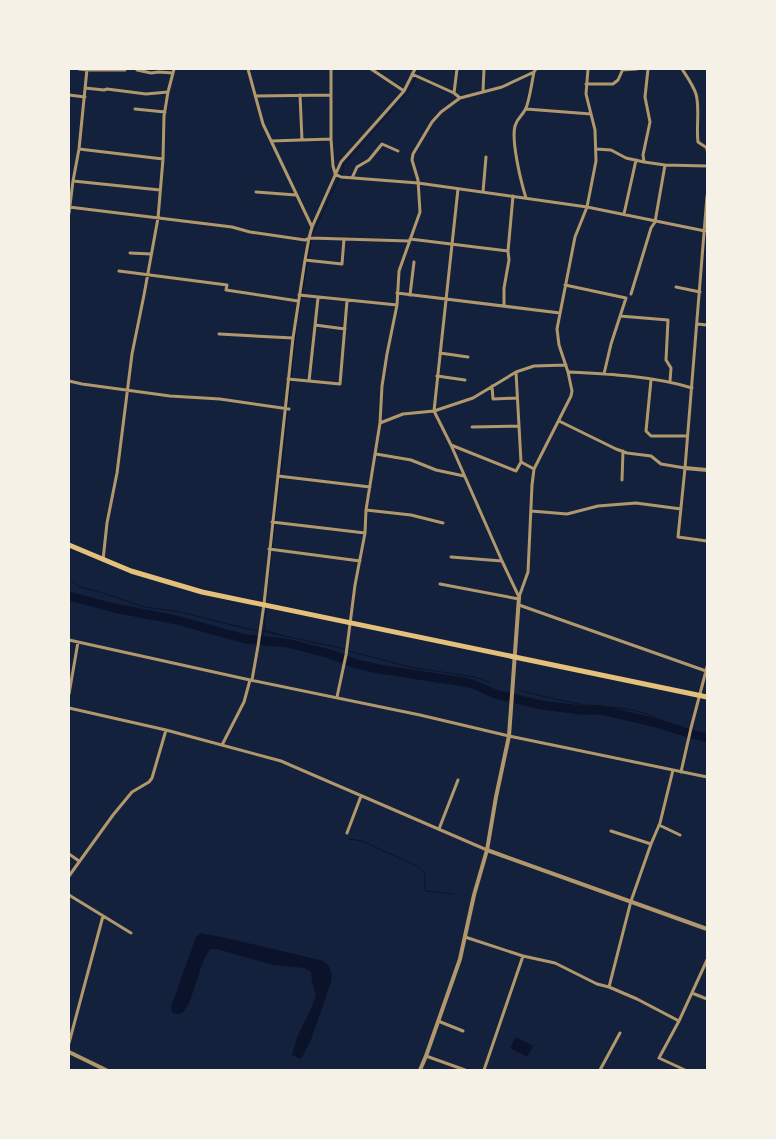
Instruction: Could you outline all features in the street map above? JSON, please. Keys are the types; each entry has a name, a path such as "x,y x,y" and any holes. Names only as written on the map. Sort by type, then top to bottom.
{"highway":[{"path":"69,545 131,571 184,587 707,697"}],"street":[{"path":"79,69 125,70"},
{"path":"69,213 79,149 87,69"},
{"path":"248,69 263,124 312,227"},
{"path":"331,69 333,166 335,174 341,177 418,183 513,196 587,207 705,231"},
{"path":"371,69 404,91"},
{"path":"454,92 457,69"},
{"path":"483,91 484,69"},
{"path":"420,1070 460,959 466,937 476,888 487,850 509,736 519,598 528,572 534,469 572,391 559,345 557,329 575,237 587,207 596,161 595,130 586,94 588,69"},
{"path":"586,84 613,84 618,80 623,70 637,69"},
{"path":"644,162 643,155 650,122 645,97 648,69"},
{"path":"682,69 695,92 698,103 696,128 698,142 707,150"},
{"path":"102,560 117,474 132,354 158,218 165,112 174,71 151,73 137,70"},
{"path":"337,697 346,655 355,585 365,533 366,510 380,423 382,386 397,305 399,271 420,212 418,183 412,160 413,154 432,122 441,112 460,98 502,87 535,70"},
{"path":"526,198 514,136 519,116 526,109 535,70"},
{"path":"222,745 244,702 251,680 260,635 287,408 292,338 304,260 312,227 341,162 401,95 414,72 454,92 460,98"},
{"path":"85,88 146,94 168,92"},
{"path":"69,95 85,98"},
{"path":"300,95 302,140"},
{"path":"256,96 331,95"},
{"path":"401,95 406,98"},
{"path":"134,109 165,112"},
{"path":"526,109 591,114"},
{"path":"271,141 331,139"},
{"path":"352,178 357,166 369,160 382,144 398,151"},
{"path":"79,149 163,159"},
{"path":"596,149 611,150 626,158 644,162 665,165 707,166"},
{"path":"483,192 486,157"},
{"path":"624,214 636,160"},
{"path":"631,294 651,228 656,222 665,165"},
{"path":"73,181 160,190"},
{"path":"458,189 434,411 519,598"},
{"path":"256,192 296,195"},
{"path":"504,306 513,196"},
{"path":"707,196 678,537 707,541"},
{"path":"69,207 232,227 250,232 305,240 309,238 409,240 508,251"},
{"path":"304,260 342,264 344,239"},
{"path":"130,253 151,254"},
{"path":"410,295 414,262"},
{"path":"119,271 227,285 226,290 298,301"},
{"path":"565,285 626,298 611,344 604,374"},
{"path":"676,287 700,292"},
{"path":"397,293 560,313"},
{"path":"299,295 397,305"},
{"path":"309,381 318,298"},
{"path":"288,379 340,384 347,301"},
{"path":"620,316 668,320 666,360 671,368 670,381"},
{"path":"315,324 345,329"},
{"path":"697,324 707,325"},
{"path":"220,334 292,338"},
{"path":"440,353 468,357"},
{"path":"380,423 403,414 434,411 473,398 516,372 534,366 566,365"},
{"path":"451,445 516,471 522,462 518,426 516,372"},
{"path":"568,372 670,381 692,388"},
{"path":"437,376 465,380"},
{"path":"651,379 646,431 651,436 687,436"},
{"path":"69,381 170,396 220,399 287,408"},
{"path":"492,386 493,399 518,398"},
{"path":"559,421 623,451 651,456 661,464 707,470"},
{"path":"472,426 518,426"},
{"path":"622,480 623,451"},
{"path":"376,454 411,460 436,470 464,476"},
{"path":"522,462 534,469"},
{"path":"278,476 370,487"},
{"path":"532,511 567,514 598,506 636,503 681,509"},
{"path":"366,510 410,515 443,523"},
{"path":"272,522 365,533"},
{"path":"269,549 360,561"},
{"path":"451,556 502,560"},
{"path":"440,584 519,598"},
{"path":"519,605 707,669 688,737 681,772"},
{"path":"69,640 707,778"},
{"path":"69,694 78,642"},
{"path":"69,708 166,730 281,761 487,850 707,928"},
{"path":"69,876 132,792 149,782 152,778 166,730"},
{"path":"609,987 631,901 659,825 673,770"},
{"path":"438,829 458,780"},
{"path":"347,833 361,796"},
{"path":"659,825 680,835"},
{"path":"611,831 651,844"},
{"path":"69,854 79,861"},
{"path":"69,895 131,933"},
{"path":"69,1043 103,916"},
{"path":"466,937 523,956 555,963 597,984 637,999 679,1020"},
{"path":"484,1070 523,956"},
{"path":"685,1070 659,1058 707,960"},
{"path":"692,993 707,999"},
{"path":"438,1021 464,1031"},
{"path":"600,1070 620,1033"},
{"path":"69,1052 106,1070"},
{"path":"426,1056 465,1070"}],"water":[{"path":"200,933 320,960 328,966 332,975 331,982 311,1040 301,1059 292,1055 297,1037 316,995 311,972 304,968 273,965 211,949 203,962 185,1010 180,1014 172,1012 173,1001 196,937"},
{"path":"516,1037 533,1046 527,1057 510,1048"}],"waterway":[{"path":"302,293 312,235 344,164 406,94 412,86 419,69"},
{"path":"298,316 302,297"},
{"path":"281,472 297,322"},
{"path":"266,599 280,478"},
{"path":"69,580 80,587 99,592"},
{"path":"103,593 144,607 181,612 258,631"},
{"path":"69,596 114,608 177,620 245,639 287,643 330,654 356,664 473,684 495,694 541,705 581,710 601,710 657,723 707,738"},
{"path":"263,641 266,610"},
{"path":"264,630 284,636"},
{"path":"262,631 344,649"},
{"path":"349,651 409,667 474,677 491,683"},
{"path":"519,690 579,704 638,711 657,719 662,725"},
{"path":"349,839 362,841 419,867 425,874 426,891 454,894"}]}
